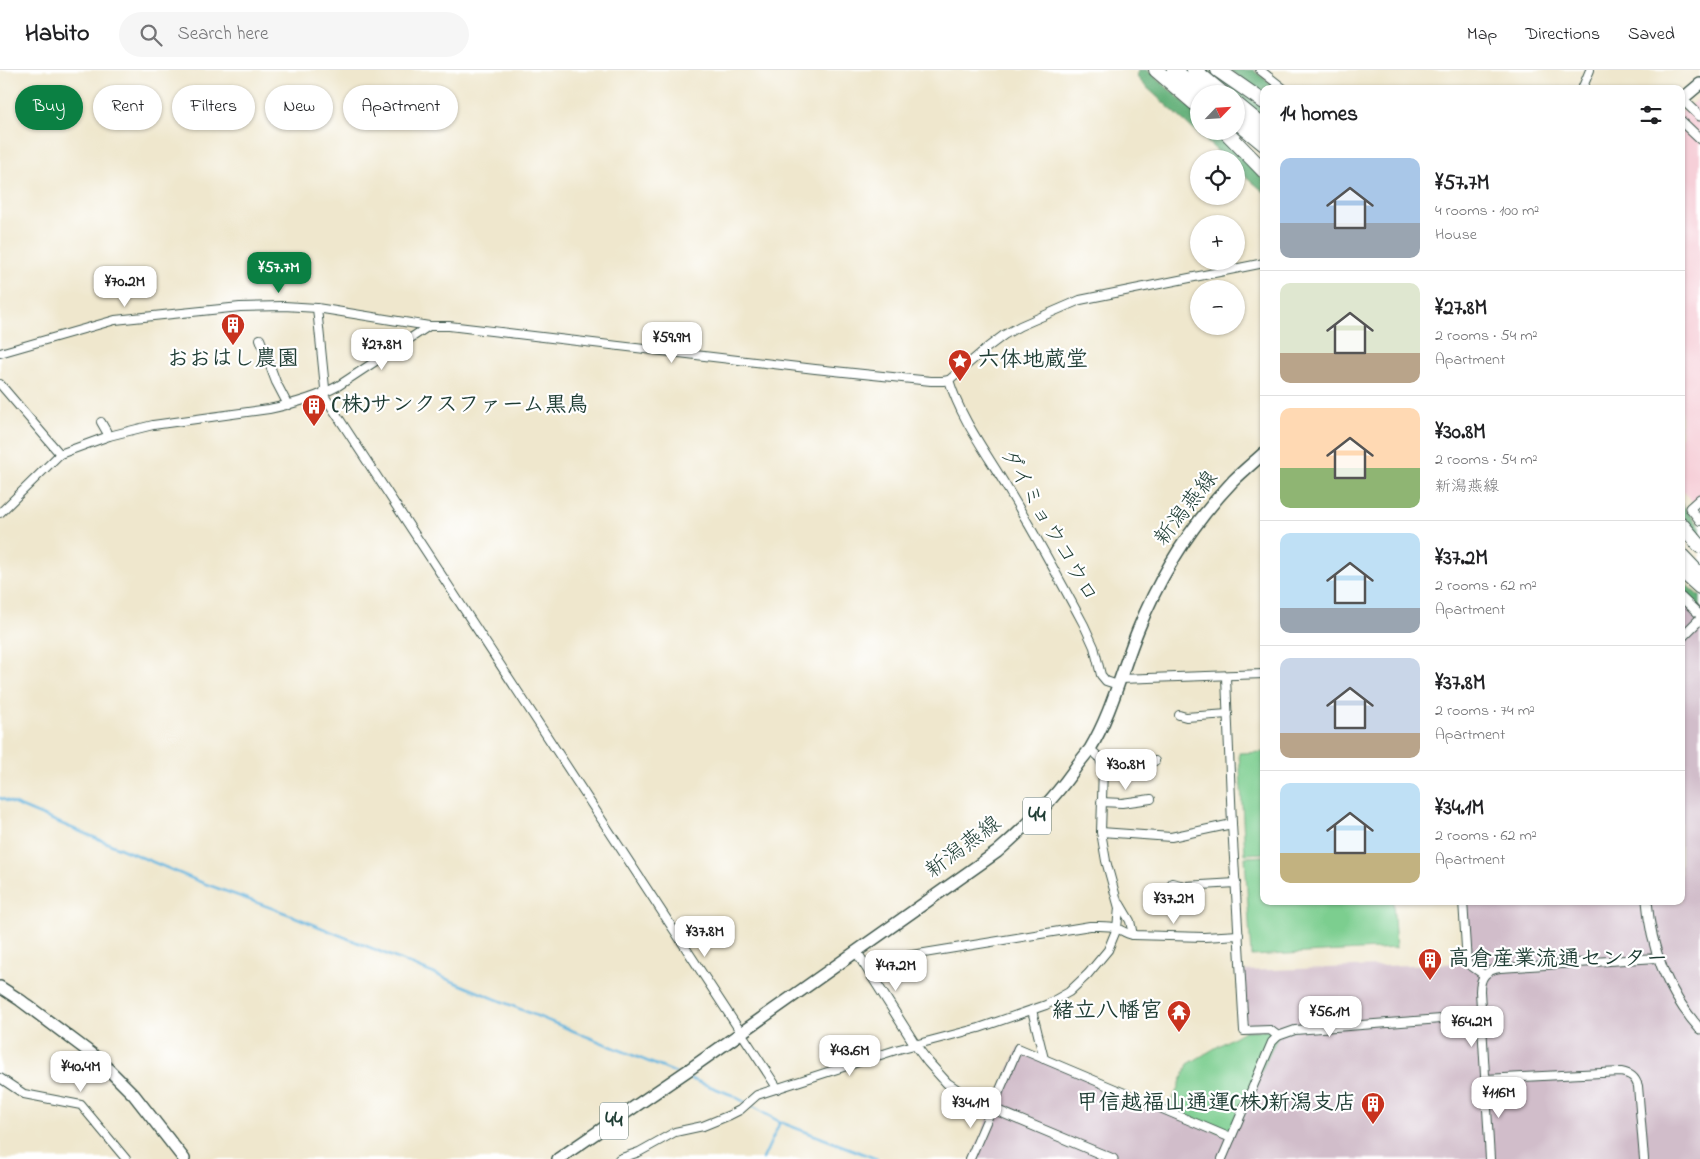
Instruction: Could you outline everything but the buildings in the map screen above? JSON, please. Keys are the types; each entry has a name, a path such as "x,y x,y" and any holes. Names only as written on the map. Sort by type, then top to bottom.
{"highway":[{"path":"1156,70 1190,99"},
{"path":"1174,70 1192,85"},
{"path":"1194,70 1212,85"},
{"path":"1218,70 1260,99"},
{"path":"1245,111 1260,124"},
{"path":"1245,128 1260,141"},
{"path":"1234,140 1260,167"},
{"path":"1685,529 1700,546"},
{"path":"1685,540 1700,556"},
{"path":"1685,559 1700,575"},
{"path":"1685,574 1700,587"}],"main road":[{"path":"1685,96 1700,84"},
{"name":"新潟燕線","path":"558,1159 670,1083 996,852 1040,812 1071,776 1090,749 1119,682 1138,630 1166,570 1202,517 1234,480 1260,457"},
{"path":"0,987 96,1057 134,1095 184,1159"}],"street":[{"path":"1260,70 1279,85"},
{"path":"1584,85 1590,70"},
{"path":"1685,102 1700,116"},
{"path":"1685,125 1700,139"},
{"path":"0,353 115,320 240,307 284,306 317,308 429,326 457,327 852,373 931,381 949,380 1004,335 1080,300 1260,264"},
{"path":"317,308 326,388 323,394"},
{"path":"0,512 60,454 109,436 180,420 288,405 323,394 429,326"},
{"path":"260,339 276,382 288,405"},
{"name":"ダイミョウコウロ","path":"949,380 965,418 1011,494 1082,620 1094,647 1102,675 1106,681 1119,682"},
{"path":"0,384 60,454"},
{"path":"323,394 778,1089"},
{"path":"101,422 109,436"},
{"path":"1700,499 1690,508 1700,521"},
{"path":"1685,601 1700,615"},
{"path":"1685,634 1700,619"},
{"path":"1119,682 1260,674"},
{"path":"1226,677 1244,1031 1270,1030 1278,1036"},
{"path":"1179,715 1186,717 1228,714"},
{"path":"619,1159 639,1152 674,1132 703,1126 740,1110 757,1096 899,1049 979,1028 1032,1010 1069,992 1088,974 1108,950 1117,928 1119,908 1106,861 1101,832 1104,770 1099,757 1090,749"},
{"path":"1104,770 1155,762"},
{"path":"1101,802 1122,803 1151,799"},
{"path":"1101,832 1171,837 1232,824"},
{"path":"1172,883 1185,886 1236,883"},
{"path":"1117,900 1130,921 1133,935"},
{"path":"1463,905 1466,962 1484,975"},
{"path":"1648,905 1649,922 1657,958 1670,988 1700,1029"},
{"path":"863,962 1090,926 1117,928 1125,934 1133,935 1204,937 1240,935"},
{"path":"856,951 916,1046 947,1082 972,1100 1113,1159"},
{"path":"1490,1159 1480,986 1484,975 1489,971 1500,968 1657,958"},
{"path":"1032,1010 1044,1059"},
{"path":"1222,1159 1272,1042 1278,1036 1295,1030 1481,1016"},
{"path":"970,1159 1018,1048 1231,1138"},
{"path":"1486,1080 1628,1073 1633,1076 1638,1086 1644,1159"},
{"path":"0,1078 24,1094 81,1105 126,1159"}],"shaded area":[{"path":"1700,97 1700,511 1685,493 1685,109"},
{"path":"1685,601 1700,615 1700,1159 971,1159 1018,1048 1231,1138 1244,1031 1241,971 1466,963 1463,905 1685,905"}],"green space":[{"path":"1138,70 1147,70 1190,107 1190,126 1137,77"},
{"path":"1207,70 1231,85 1225,85"},
{"path":"1230,70 1253,70 1273,85 1260,85 1260,91"},
{"path":"1245,95 1260,105 1260,114 1245,101"},
{"path":"1205,140 1225,140 1235,150 1216,150"},
{"path":"1245,161 1260,176 1260,189 1245,176"},
{"path":"1685,508 1700,526 1700,535 1685,518"},
{"path":"1685,583 1700,596 1700,608 1685,594"},
{"path":"1260,752 1260,853 1245,854 1239,753"},
{"path":"1260,856 1260,905 1393,905 1396,948 1251,956 1245,857"},
{"path":"1270,1030 1278,1036 1230,1137 1168,1111 1188,1064 1244,1031"}],"waterway":[{"path":"0,798 203,883 288,914 676,1073"},
{"path":"686,1077 732,1095 780,1122 877,1159"},
{"path":"763,1159 780,1122"}],"place":[{"name":"おおはし農園","path":"233,346"},
{"name":"六体地蔵堂","path":"960,382"},
{"name":"(株)サンクスファーム黒鳥","path":"314,427"},
{"name":"高倉産業流通センター","path":"1430,981"},
{"name":"緒立八幡宮","path":"1179,1033"},
{"name":"甲信越福山通運(株)新潟支店","path":"1373,1125"}]}
